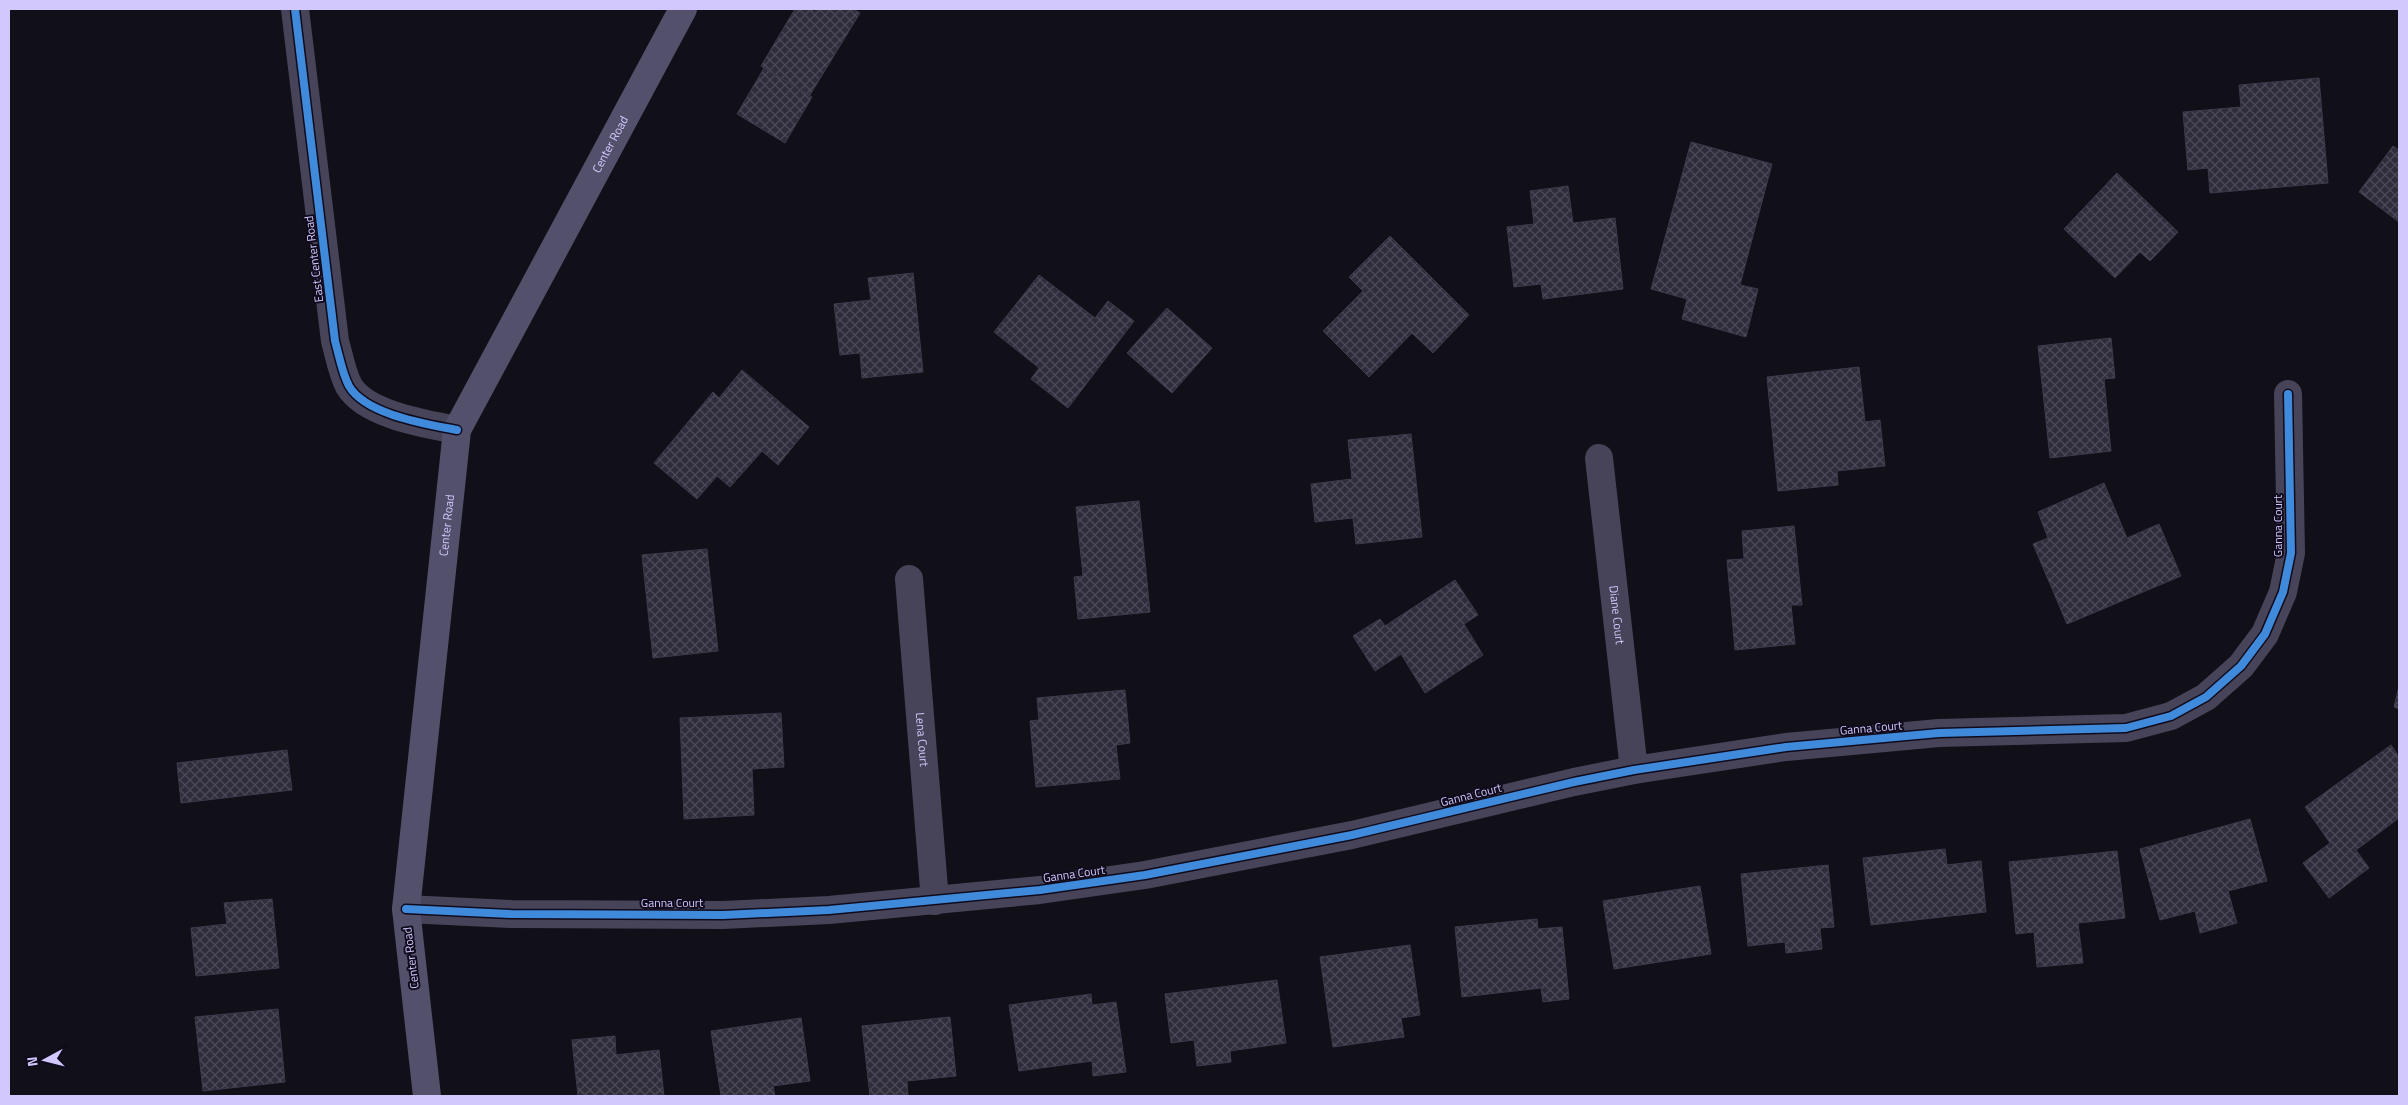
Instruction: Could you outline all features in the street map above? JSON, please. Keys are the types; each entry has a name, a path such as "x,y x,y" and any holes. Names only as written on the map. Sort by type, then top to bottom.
{"main road":[{"name":"Center Road","path":"427,1096 406,909 458,430 683,9"}],"street":[{"name":"East Center Road","path":"295,9 335,341 350,386 373,408 407,420 458,430"},
{"name":"Ganna Court","path":"406,909 511,914 723,915 830,910 1040,890 1144,875 1352,836 1574,782 1634,770 1786,747 1930,734 2126,728 2171,716 2206,697 2241,666 2265,634 2283,592 2291,553 2288,394"},
{"name":"Diane Court","path":"1599,458 1634,770"},
{"name":"Lena Court","path":"908,579 935,901"}],"building":[{"path":"795,9 810,9 815,12 817,9 853,9 860,13 810,95 761,66"},
{"path":"764,68 812,97 785,143 737,114"},
{"path":"2319,78 2328,183 2210,193 2208,168 2188,170 2183,112 2241,107 2239,85"},
{"path":"1691,142 1772,164 1740,285 1758,289 1746,337 1682,319 1687,299 1651,289"},
{"path":"2393,146 2399,150 2399,222 2359,192"},
{"path":"2117,173 2178,232 2150,261 2140,252 2115,278 2064,229"},
{"path":"1568,186 1573,223 1615,218 1623,289 1543,299 1541,284 1514,287 1507,227 1534,224 1530,191"},
{"path":"1390,236 1469,315 1433,353 1412,333 1369,377 1323,331 1363,291 1349,277"},
{"path":"913,273 923,372 862,378 860,353 840,355 834,304 871,300 868,278"},
{"path":"1039,275 1095,318 1108,301 1134,321 1068,408 1031,379 1039,368 994,332"},
{"path":"1167,308 1212,348 1172,393 1127,353"},
{"path":"2111,338 2115,378 2104,379 2111,451 2050,458 2038,346"},
{"path":"1859,367 1865,422 1880,420 1885,466 1837,471 1838,485 1778,491 1767,377"},
{"path":"742,370 809,427 778,465 762,451 730,487 717,476 697,499 654,463 713,392 719,398"},
{"path":"1411,434 1422,537 1356,544 1353,518 1315,522 1311,484 1352,479 1348,440"},
{"path":"2104,483 2127,538 2159,524 2181,576 2067,624 2033,544 2048,538 2038,512"},
{"path":"1139,501 1150,612 1078,619 1074,577 1083,576 1076,507"},
{"path":"1794,526 1802,605 1791,605 1795,644 1735,650 1727,560 1744,559 1742,531"},
{"path":"707,549 718,651 653,658 642,555"},
{"path":"1455,580 1478,615 1464,624 1483,655 1425,693 1401,654 1375,671 1353,636 1380,619 1385,626"},
{"path":"2399,686 2399,709 2394,707"},
{"path":"1125,690 1130,743 1116,745 1120,779 1036,787 1030,721 1039,720 1037,698"},
{"path":"781,713 784,767 752,769 754,815 684,819 680,718"},
{"path":"2391,745 2399,757 2399,818 2356,850 2369,868 2329,898 2303,863 2330,843 2305,807"},
{"path":"287,750 292,790 181,803 177,763"},
{"path":"2250,819 2267,881 2228,891 2237,923 2200,933 2195,911 2160,920 2140,849"},
{"path":"1945,849 1947,865 1981,861 1986,912 1871,925 1863,858"},
{"path":"2117,851 2125,918 2078,923 2083,963 2037,967 2034,932 2016,934 2009,862"},
{"path":"1828,865 1834,927 1820,928 1822,949 1786,953 1785,942 1748,946 1741,874"},
{"path":"1700,886 1711,954 1614,969 1603,901"},
{"path":"272,899 279,968 196,976 191,928 227,924 224,903"},
{"path":"1537,919 1538,929 1562,927 1569,999 1543,1002 1541,988 1462,997 1455,927"},
{"path":"1410,945 1420,1015 1401,1018 1404,1037 1333,1047 1320,957"},
{"path":"1277,980 1286,1043 1230,1051 1231,1062 1197,1066 1194,1040 1171,1043 1165,994"},
{"path":"1091,994 1092,1005 1116,1002 1126,1072 1093,1076 1092,1061 1019,1071 1009,1005"},
{"path":"278,1009 285,1082 203,1091 195,1017"},
{"path":"950,1017 956,1076 907,1081 908,1095 870,1096 862,1026"},
{"path":"801,1018 810,1081 773,1086 775,1096 721,1096 711,1031"},
{"path":"615,1036 616,1055 659,1050 664,1096 578,1096 572,1040"}],"cycle path":[{"path":"295,9 335,341 344,375 349,386 357,396 383,411 398,417 457,430"},
{"path":"406,909 511,914 723,915 829,910 1040,890 1145,875 1352,835 1574,782 1634,770 1786,747 1939,733 2126,728 2171,716 2206,697 2241,666 2265,634 2283,592 2291,553 2288,394"}]}
